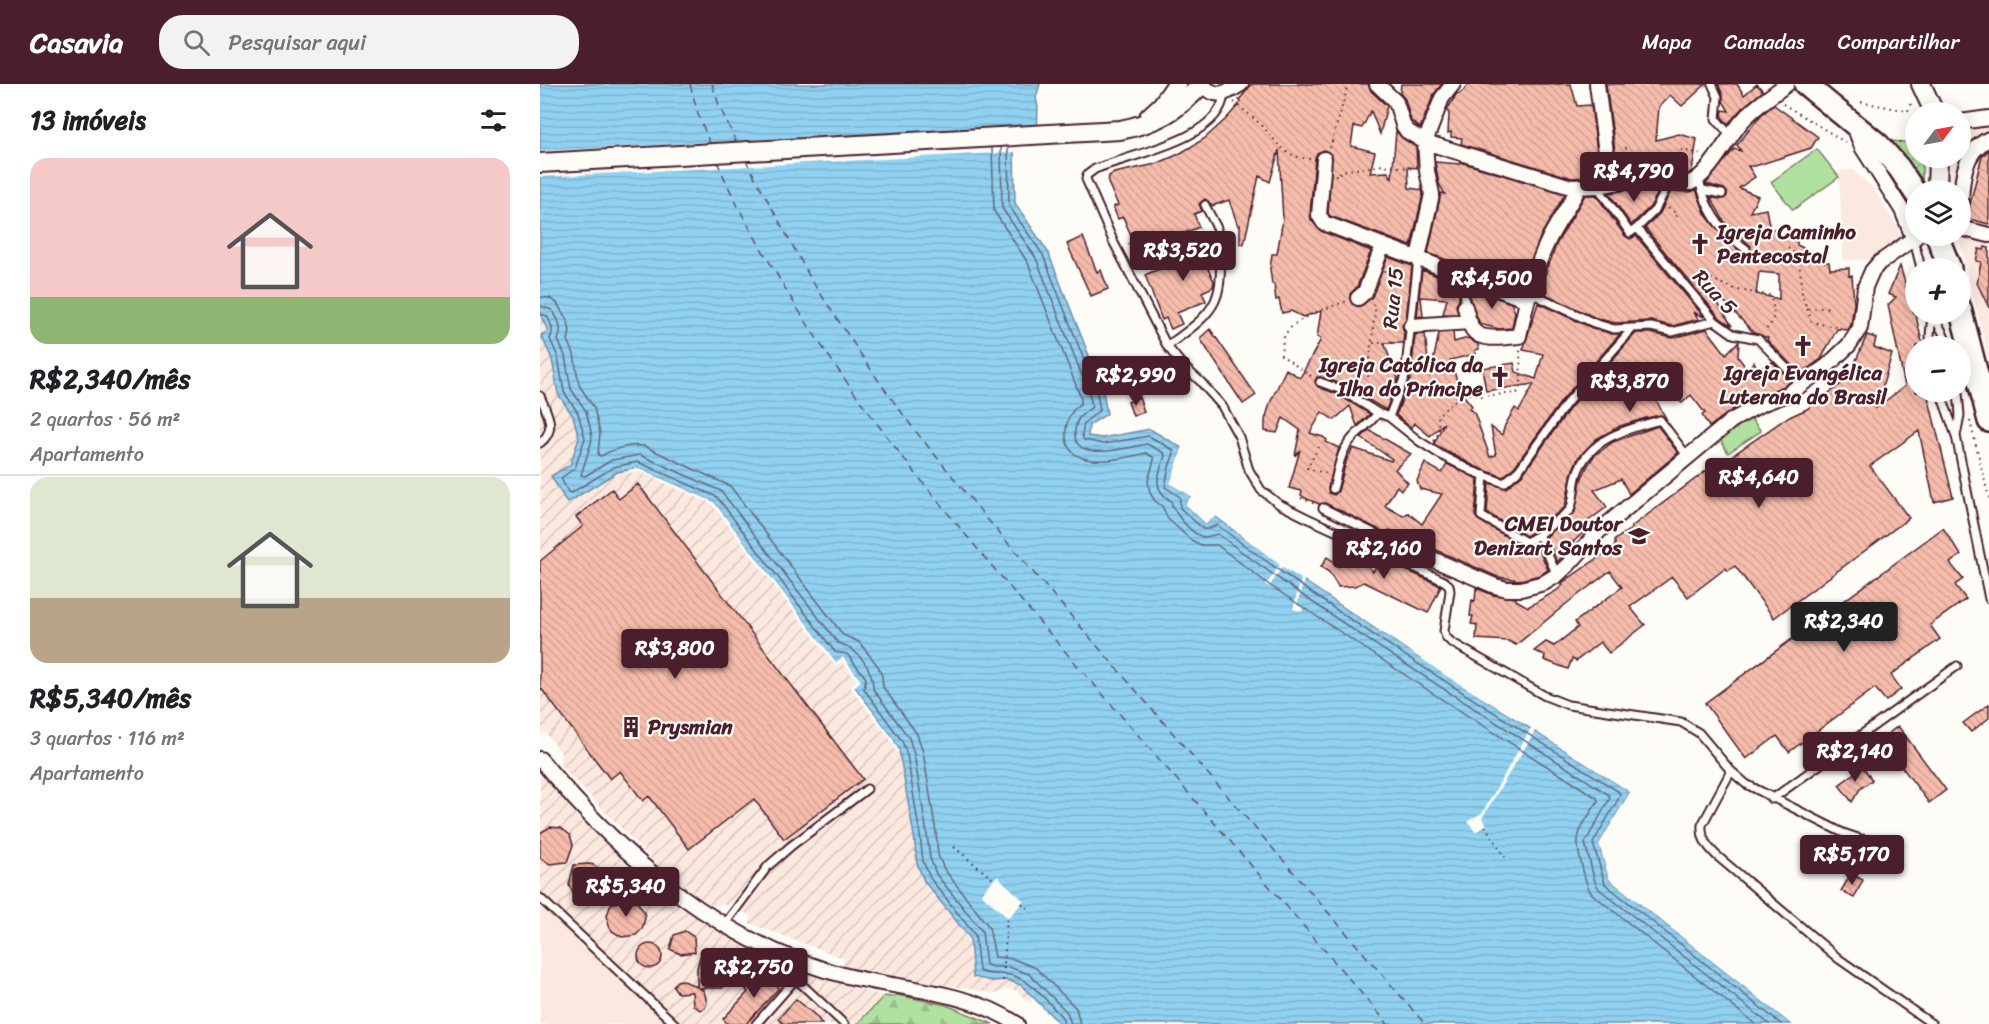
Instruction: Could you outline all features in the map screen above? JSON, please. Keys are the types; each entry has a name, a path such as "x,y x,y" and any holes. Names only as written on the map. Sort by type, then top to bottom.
{"main road":[{"path":"1135,127 1156,112 1177,84"},
{"path":"540,163 1120,130 1163,116 1182,105 1201,84"},
{"path":"1805,84 1851,112 1889,156 1906,180"},
{"path":"1964,324 1989,420"}],"street":[{"path":"1201,84 1211,93 1224,94 1241,84"},
{"path":"1377,84 1396,102 1407,131 1425,142 1571,187 1626,181 1701,185 1730,135 1745,118 1787,84"},
{"path":"1418,258 1432,194 1427,171 1425,142 1442,98 1453,84"},
{"path":"1597,84 1604,185"},
{"path":"1851,112 1862,147 1905,216"},
{"path":"1963,180 1968,159 1978,144 1989,139"},
{"path":"1323,165 1319,215 1324,223 1464,276 1529,296"},
{"path":"1465,307 1473,330 1483,336 1519,336 1536,269 1549,240 1579,187"},
{"path":"1971,231 1989,235"},
{"path":"1388,540 1460,573 1507,589 1521,590 1544,583 1569,564 1599,531 1741,415 1761,404 1788,394 1837,358 1857,334 1868,278 1879,263 1905,244"},
{"name":"Rua 15","path":"1361,295 1383,245"},
{"path":"1411,326 1470,322"},
{"path":"540,759 574,799 622,847 674,891 724,924 762,945 809,964 854,977 947,994 980,1005 1017,1024"}],"lane":[{"path":"1712,84 1718,97 1716,119 1730,135"},
{"path":"1224,94 1223,102 1216,114 1200,128 1172,144 1095,169 1087,175 1086,179 1113,243 1167,346 1222,406 1239,437 1250,470 1261,490 1279,504 1307,518 1444,581 1449,585 1450,591 1444,631 1446,637 1545,696 1568,705 1682,722 1699,733 1731,771 1746,784 1843,834 1886,842"},
{"path":"1637,228 1651,216 1669,183"},
{"name":"Rua 5","path":"1604,185 1630,233 1637,228 1715,321 1733,334 1758,339"},
{"path":"1701,185 1722,194"},
{"path":"1701,185 1708,207 1731,238 1746,249"},
{"path":"1167,346 1203,320 1214,306 1221,287 1218,231 1205,205"},
{"name":"Rua 15","path":"1389,417 1404,381 1418,258"},
{"path":"1464,276 1465,307"},
{"path":"1529,296 1614,329 1651,327 1672,332 1715,321"},
{"path":"1320,381 1389,417 1430,449 1504,483 1519,470 1566,404 1632,329"},
{"path":"1758,339 1802,385"},
{"path":"540,396 551,426 548,435 540,443"},
{"path":"1944,402 1956,436 1989,599"},
{"path":"1956,436 1960,415 1959,402"},
{"path":"1333,489 1341,458 1349,441 1371,423 1378,413"},
{"path":"1484,475 1481,516 1527,542 1570,510 1578,470 1590,450 1616,433 1660,420 1688,457"},
{"path":"1323,508 1388,540"},
{"path":"1539,535 1557,575"},
{"path":"1772,799 1957,666"},
{"path":"1731,771 1702,825 1701,834 1706,844 1839,959 1932,1024"},
{"path":"724,924 761,874 777,858 867,789"},
{"path":"540,898 675,1024"},
{"path":"756,1024 809,964"},
{"path":"796,979 844,1024"}],"path":[{"path":"1323,165 1347,84"},
{"path":"1851,112 1908,111 1917,92"},
{"path":"1224,94 1259,124 1284,151 1295,158 1323,165 1339,175 1341,171 1384,165 1427,171"},
{"path":"1626,147 1626,181"},
{"path":"1681,150 1696,152 1713,161"},
{"path":"1660,202 1676,212 1678,215 1676,220"},
{"path":"1788,248 1798,260 1801,290 1812,323 1847,328 1857,334"},
{"path":"1374,268 1414,281"},
{"path":"1686,286 1696,279 1710,279 1733,289 1764,292 1769,295 1774,313 1771,325 1758,339"},
{"path":"1320,381 1309,381 1311,376 1281,355 1284,337 1294,325 1322,310 1361,295"},
{"name":"Rua 15","path":"1361,295 1375,310 1368,377"},
{"path":"1808,309 1831,307"},
{"path":"1430,449 1439,432 1438,416 1463,394 1482,396 1517,393 1521,386 1519,336"},
{"name":"Rua 15","path":"1373,343 1409,343"},
{"path":"1968,413 1989,498"},
{"path":"1319,447 1307,468 1336,477"},
{"path":"1301,498 1323,508"},
{"path":"1485,826 1505,857"},
{"path":"954,847 994,880"},
{"path":"1022,903 1027,908"},
{"path":"1003,981 1007,917"}],"shaded area":[{"path":"1989,122 1989,359 1971,287 1971,258 1964,258 1961,246 1971,246 1971,180 1952,180 1951,168 1971,168 1971,126"},
{"path":"1853,170 1873,188 1898,229 1900,240 1884,259 1843,260 1839,171"},
{"path":"540,314 548,331 541,336 552,359 558,394 573,416 579,438 570,465 567,502 617,472 638,468 714,502 843,657 899,750 917,863 924,881 970,938 973,977 1007,980 1021,985 1033,997 1029,1002 1015,990 1006,989 997,994 844,967 843,958 749,923 751,917 731,902 727,907 723,904 715,907 660,868 559,764 561,753 545,732 540,736"},
{"path":"540,771 629,867 646,883 680,907 729,936 803,972 884,996 857,1024 668,1024 540,905"},
{"path":"540,905 668,1024 540,1024"}],"green space":[{"path":"1890,141 1905,142 1905,159"},
{"path":"1817,149 1839,177 1793,210 1771,182"},
{"path":"1913,168 1922,168 1922,179"},
{"path":"1750,417 1761,431 1728,453 1719,438"},
{"path":"897,995 946,1005 993,1024 857,1024 884,996"}],"water":[{"path":"540,84 1040,84 1036,98 1037,133 1014,146 1015,203 1048,252 1103,391 1107,414 1089,425 1088,436 1102,438 1150,429 1182,448 1171,484 1191,496 1185,504 1206,524 1215,516 1368,624 1630,792 1599,844 1609,879 1791,1024 1060,1024 1021,985 1007,980 992,981 973,977 970,938 924,881 917,863 899,750 892,737 854,686 860,681 843,658 836,663 714,502 638,468 617,472 567,503 551,476 570,465 579,438 573,416 558,394 552,359 541,335 548,331 540,314"}],"pier":[{"path":"1041,125 1039,135 1017,147 1017,152 540,177 540,151"},
{"path":"1182,448 1185,450 1174,483 1194,494 1189,504 1206,520 1217,513 1302,576 1446,672 1632,790 1602,844 1611,878 1794,1024 1791,1024 1609,879 1599,844 1630,792 1535,731 1482,818 1487,825 1475,832 1468,821 1481,815 1531,728 1445,675 1304,580 1297,605 1303,607 1302,612 1293,609 1301,579 1282,567 1270,586 1264,584 1269,581 1280,565 1216,516 1206,524 1185,504 1191,496 1170,484"},
{"path":"638,468 714,502 836,662 843,657 861,681 854,687 892,737 899,751 897,753 890,739 851,688 857,680 842,662 834,664 712,504 638,471 630,473 628,470"},
{"path":"997,876 1024,901 1008,918 981,894"}],"building":[{"path":"1252,84 1368,84 1371,91 1387,106 1380,134 1371,111 1362,128 1354,126 1351,146 1375,152 1370,173 1388,172 1392,178 1396,131 1416,147 1417,168 1408,167 1409,188 1422,190 1423,194 1411,246 1330,216 1328,213 1332,156 1324,150 1317,153 1315,158 1311,220 1321,231 1371,251 1357,287 1350,294 1352,304 1360,307 1371,298 1388,257 1412,266 1406,319 1402,326 1403,343 1384,343 1398,379 1386,410 1341,384 1321,377 1317,377 1315,381 1318,387 1337,394 1370,414 1357,426 1350,406 1334,420 1322,412 1310,433 1323,437 1327,440 1326,442 1339,448 1328,488 1329,493 1334,495 1338,491 1347,459 1353,448 1391,461 1392,459 1361,438 1369,430 1411,454 1395,469 1408,483 1401,490 1397,486 1385,506 1403,516 1408,513 1422,524 1442,494 1420,489 1417,481 1425,463 1442,473 1447,464 1478,479 1475,516 1478,520 1524,547 1536,543 1548,570 1540,575 1520,580 1498,577 1390,530 1384,532 1325,503 1319,504 1305,498 1301,495 1302,491 1289,488 1300,450 1295,456 1300,430 1283,418 1277,433 1265,431 1265,420 1270,403 1286,369 1300,378 1321,339 1317,337 1321,311 1303,317 1291,311 1282,313 1279,299 1276,300 1270,269 1272,254 1277,254 1283,219 1279,150 1270,182 1259,176 1244,244 1240,244 1240,225 1238,226 1229,200 1212,206 1205,199 1199,204 1202,211 1194,214 1199,227 1134,254 1129,244 1134,242 1123,217 1118,219 1113,207 1118,205 1108,183 1109,176 1156,164 1204,139 1241,102 1239,100"},
{"path":"1401,84 1442,84 1434,94 1420,128 1411,121 1405,99 1400,93"},
{"path":"1470,84 1571,84 1577,106 1591,105 1600,176 1572,178 1461,144 1462,138 1451,137 1451,132 1448,133 1449,114 1447,110 1457,93 1459,94"},
{"path":"1606,84 1706,84 1682,106 1670,95 1659,107 1656,140 1679,134 1697,139 1692,171 1688,174 1618,173"},
{"path":"1718,84 1737,84 1744,95 1757,84 1763,91 1742,108 1728,124 1722,117 1723,110 1729,111"},
{"path":"1774,105 1818,137 1811,148 1755,166 1748,166 1755,177 1739,188 1758,196 1750,212 1766,209 1770,230 1777,228 1779,239 1789,237 1797,242 1797,245 1811,252 1811,255 1824,262 1829,262 1830,269 1849,268 1849,276 1852,275 1854,304 1851,325 1848,330 1837,329 1821,359 1800,374 1767,340 1768,338 1754,333 1720,297 1716,300 1732,326 1719,317 1645,228 1660,213 1671,191 1696,190 1706,215 1720,233 1743,254 1750,253 1751,246 1724,221 1711,198 1724,199 1727,192 1706,184 1734,149 1741,151 1737,145 1761,115","holes":["1759,272 1779,274 1779,299 1756,294"]},
{"path":"1989,150 1989,224 1971,220 1971,200 1982,156"},
{"path":"1435,162 1460,164 1460,162 1565,194 1541,235 1521,288 1428,253 1441,193 1445,194 1439,184"},
{"path":"1627,190 1659,191 1650,207 1631,225 1609,193"},
{"path":"1585,195 1596,195 1625,236 1630,239 1636,236 1704,317 1693,312 1699,319 1672,326 1651,321 1615,323 1596,318 1539,291 1557,243"},
{"path":"1209,232 1214,245 1214,255 1207,259 1211,267 1208,269 1214,281 1213,287 1202,292 1206,301 1177,313 1182,324 1171,329 1166,318 1162,320 1145,275 1201,251 1195,239"},
{"path":"1083,237 1097,272 1101,270 1108,289 1091,296 1067,244"},
{"path":"1985,247 1989,248 1989,308 1977,283 1981,262 1976,261 1979,249 1984,250"},
{"path":"1900,266 1905,283 1905,324 1918,324 1921,336 1905,336 1905,386 1888,305 1896,297 1888,294"},
{"path":"1422,270 1459,284 1459,300 1456,305 1458,314 1443,314 1447,299 1421,297 1423,316 1417,317"},
{"path":"1470,288 1511,303 1515,312 1512,328 1499,329 1480,324 1470,300"},
{"path":"1538,303 1592,328 1620,334 1562,400 1515,466 1503,477 1474,466 1434,444 1444,423 1430,436 1414,423 1412,427 1409,426 1396,415 1411,377 1415,335 1425,334 1430,377 1439,333 1453,332 1454,342 1468,338 1478,344 1479,349 1475,350 1476,354 1450,360 1461,392 1472,406 1469,409 1474,412 1490,457 1496,455 1491,427 1502,435 1515,408 1519,411 1534,384 1486,391 1482,368 1514,363 1516,372 1536,379 1543,354 1523,350"},
{"path":"1210,329 1256,395 1243,404 1201,340 1201,337"},
{"path":"1707,329 1726,354 1739,341 1738,357 1747,369 1754,362 1758,369 1773,362 1791,381 1753,398 1751,396 1709,427 1702,415 1705,413 1691,395 1682,403 1636,365 1667,420 1661,415 1646,418 1620,426 1596,439 1578,458 1572,472 1565,507 1526,536 1487,513 1489,483 1506,488 1523,474 1570,408 1636,333 1650,333 1673,338"},
{"path":"1867,335 1876,338 1874,347 1892,354 1876,408 1905,386 1905,402 1929,402 1953,497 1934,502 1919,431 1870,466 1909,518 1774,618 1735,566 1728,571 1726,568 1688,597 1672,577 1630,607 1645,625 1609,653 1600,642 1576,661 1572,659 1568,669 1544,660 1545,655 1534,651 1546,642 1554,646 1578,627 1575,622 1622,587 1610,571 1516,645 1508,641 1476,639 1477,625 1471,624 1473,616 1470,616 1476,588 1493,595 1516,598 1528,607 1556,591 1563,585 1562,583 1615,546 1615,540 1631,527 1722,459 1723,462 1785,419 1807,409 1849,378 1847,375 1863,364 1854,365"},
{"path":"1139,397 1144,412 1133,416 1128,402"},
{"path":"1658,426 1678,453 1629,494 1621,479 1594,490 1607,507 1588,521 1592,525 1572,543 1574,545 1557,562 1546,537 1575,512 1581,480 1594,456 1613,442"},
{"path":"638,484 863,779 784,839 754,799 689,849 649,796 643,801 620,771 610,779 540,687 540,561 583,526 576,517 612,489 619,499"},
{"path":"1943,528 1961,555 1950,563 1963,579 1955,585 1966,599 1930,625 1940,639 1891,675 1901,689 1886,701 1875,688 1789,752 1777,736 1746,759 1705,703"},
{"path":"1351,554 1361,557 1373,572 1380,558 1441,586 1428,613 1364,582 1355,586 1338,587 1329,572 1321,567 1327,557 1336,563"},
{"path":"1989,704 1989,718 1971,732 1963,723"},
{"path":"1898,726 1946,790 1929,803 1881,739"},
{"path":"1863,767 1872,780 1860,789 1852,802 1839,785"},
{"path":"550,827 561,828 570,835 573,845 567,862 550,864 540,858 540,833"},
{"path":"589,864 603,872 606,882 602,896 589,901 578,899 569,885 574,865"},
{"path":"1851,874 1863,880 1854,898 1841,891"},
{"path":"627,899 638,903 645,918 642,929 636,935 622,937 612,931 607,915 611,904"},
{"path":"685,931 694,937 695,952 680,954 670,949 674,935"},
{"path":"650,944 655,945 661,951 661,961 655,967 650,968 645,967 639,961 638,956 639,951 645,945"},
{"path":"711,952 722,953 731,960 734,971 733,979 722,988 699,988 704,991 707,1003 705,1008 700,1010 693,1005 692,992 678,993 673,986 677,981 682,980 697,987 697,968 700,957"},
{"path":"771,970 782,979 776,985 779,988 746,1024 728,1024 723,1019 748,992 746,990 762,972 766,976"},
{"path":"796,999 822,1024 784,1024 778,1019"}],"ferry route":[{"path":"690,84 698,114 711,146"},
{"path":"712,84 737,144"},
{"path":"745,159 812,281 913,428 988,520 1425,1024"},
{"path":"717,161 730,190 768,259 807,323 873,418 981,553 1388,1024"}],"place":[{"name":"Igreja Caminho Pentecostal","path":"1700,244"},
{"name":"Igreja Evangélica Luterana do Brasil","path":"1803,346"},
{"name":"Igreja Católica da Ilha do Príncipe","path":"1500,377"},
{"name":"CMEI Doutor Denizart Santos","path":"1639,536"},
{"name":"Prysmian","path":"631,727"}]}
